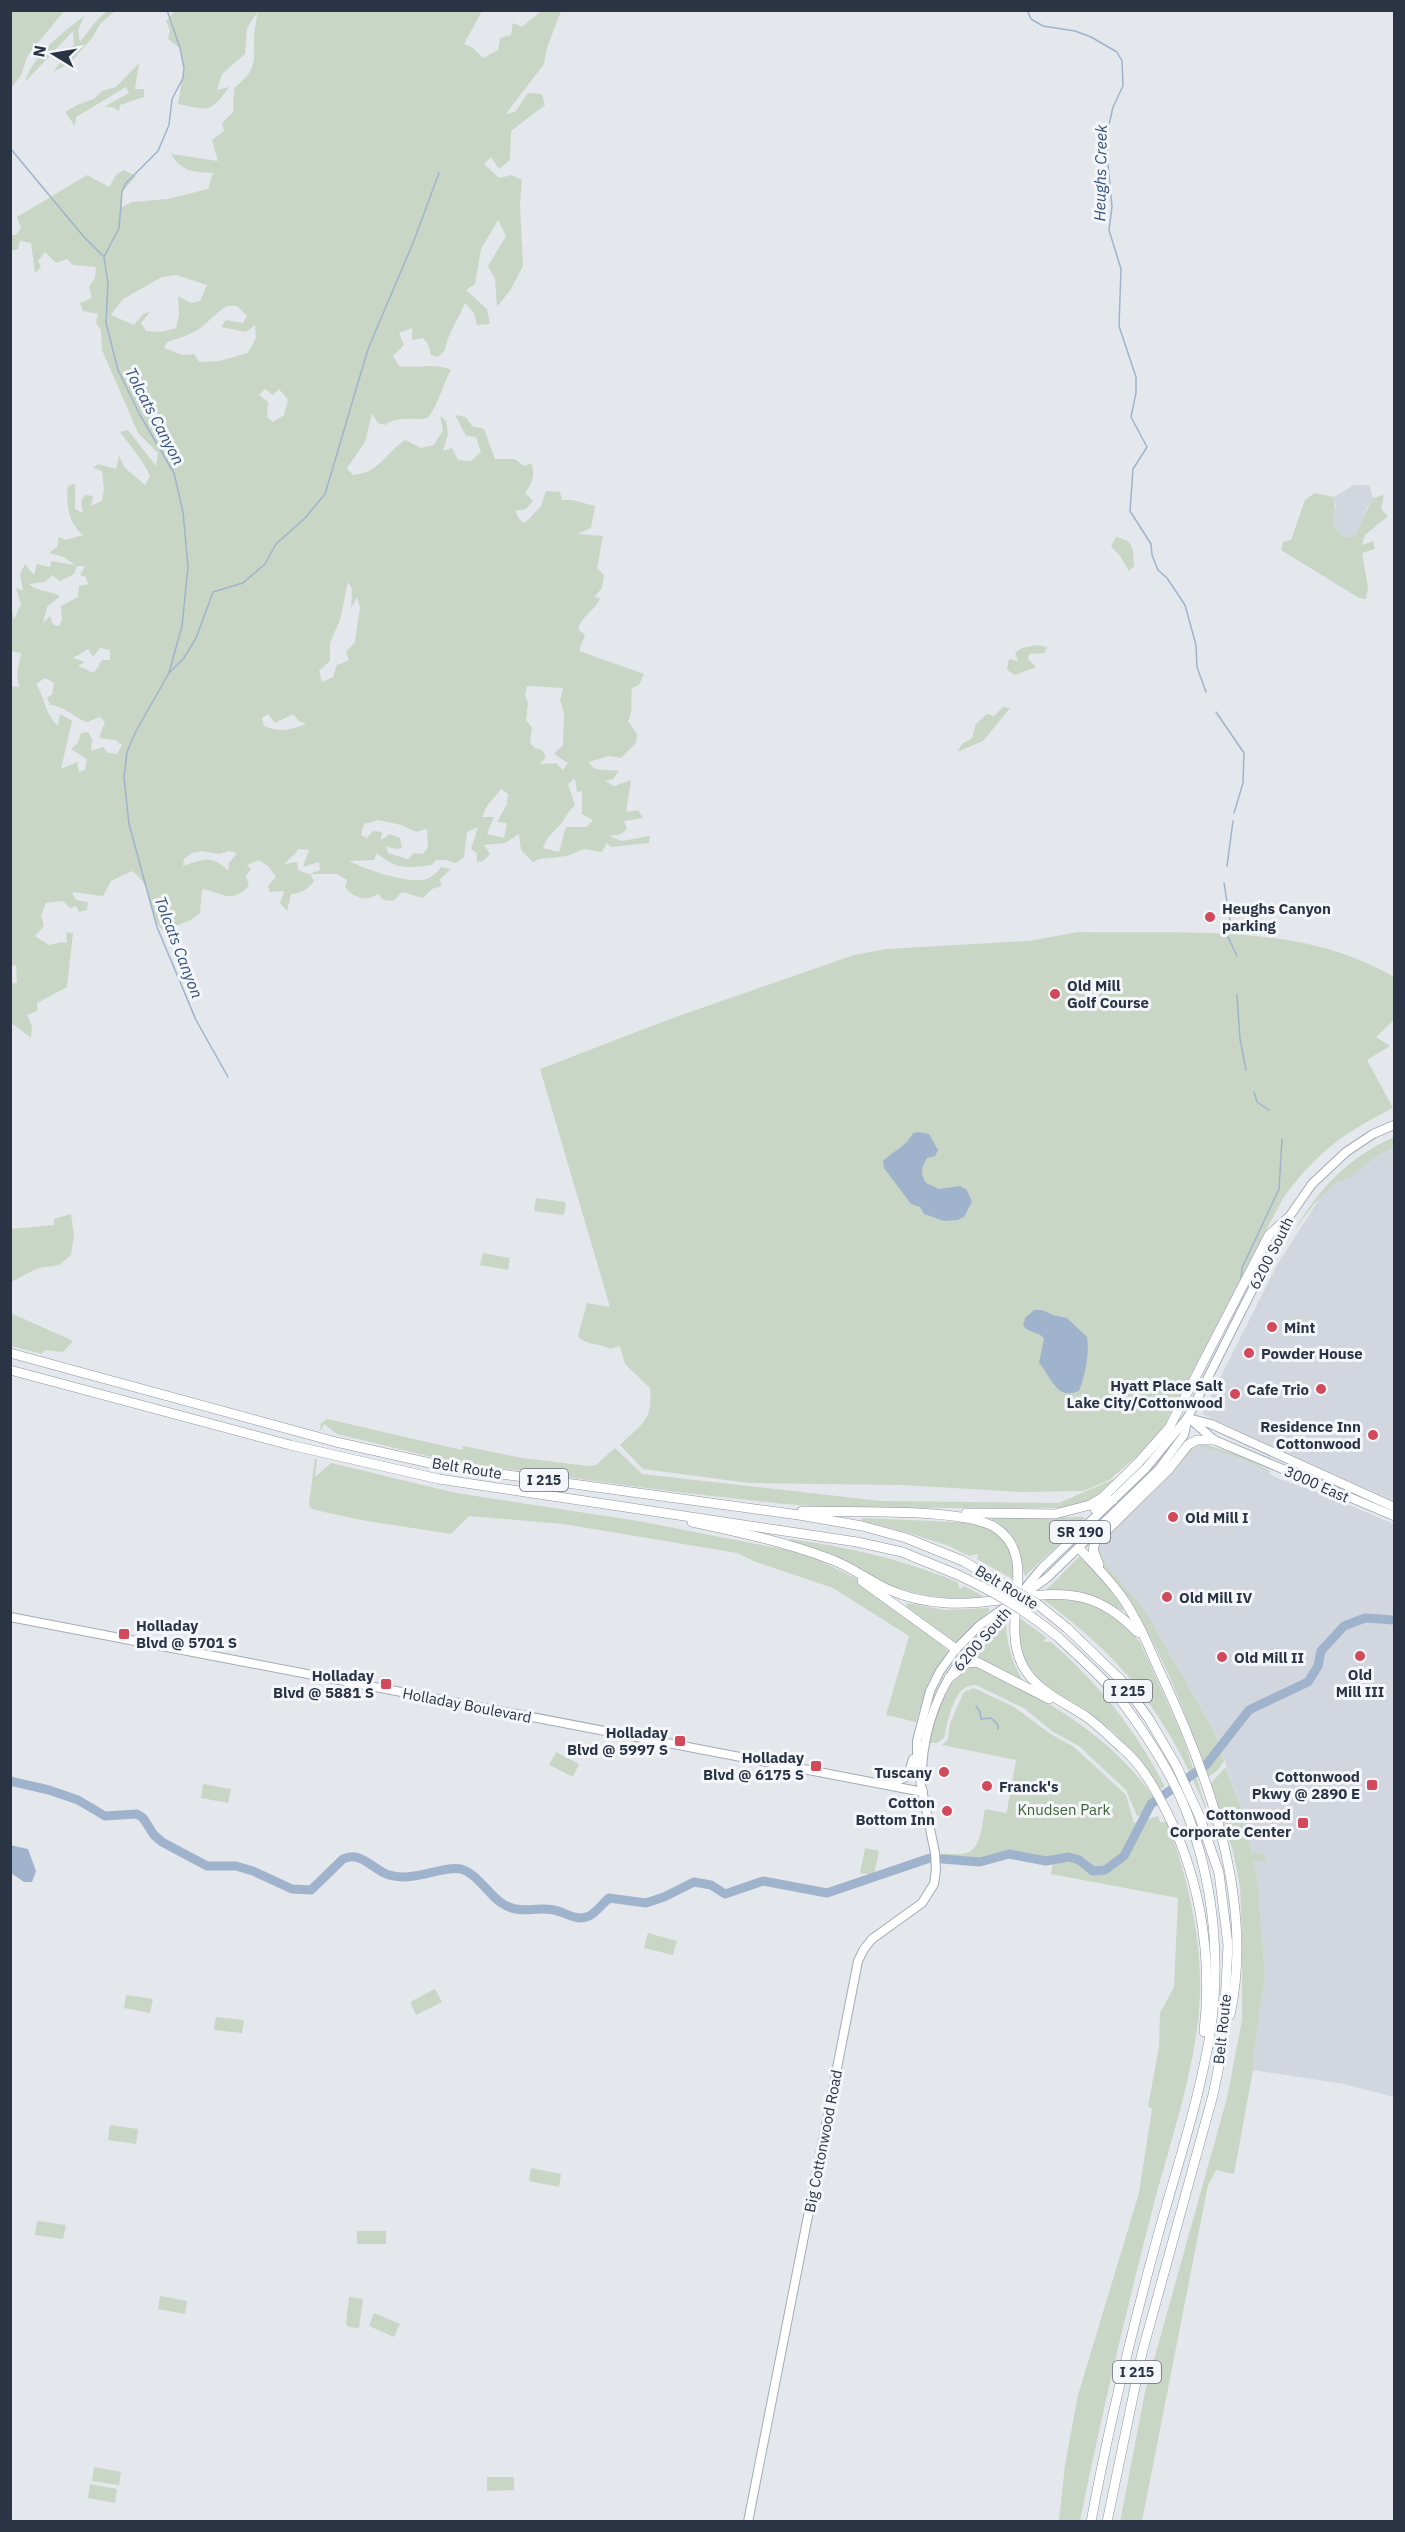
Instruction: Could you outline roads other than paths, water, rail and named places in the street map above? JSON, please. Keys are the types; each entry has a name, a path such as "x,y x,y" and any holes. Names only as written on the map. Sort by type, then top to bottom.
{"highway":[{"path":"1055,1514 1084,1508 1102,1498 1164,1435 1269,1235 1289,1217"},
{"name":"Belt Route","path":"10,1353 292,1431 443,1466 754,1509 862,1526 906,1538 963,1561 1036,1604 1067,1628 1121,1680 1149,1719 1176,1764 1219,1873 1228,1945 1223,2046 1213,2096 1142,2353 1107,2522"},
{"name":"Belt Route","path":"10,1370 290,1445 439,1479 857,1542 902,1552 997,1592 1028,1612 1059,1637 1114,1692 1139,1725 1195,1817 1208,1883 1214,1947 1215,1998 1208,2050 1197,2097 1126,2348 1090,2522"},
{"path":"1106,1578 1093,1550 1095,1542 1169,1469 1188,1445 1197,1440 1214,1440"},
{"path":"754,1509 1073,1516 1086,1513 1113,1500"},
{"path":"632,1509 764,1538 833,1560 887,1589 928,1603 971,1604 1066,1593 1088,1598 1111,1609 1142,1634"},
{"path":"925,1514 969,1517 997,1528 1012,1546 1017,1557 1019,1574 1013,1631 1016,1651 1024,1669 1048,1693 1089,1719 1131,1755 1149,1779 1174,1824 1195,1886 1205,1947 1208,1999 1197,2097"},
{"path":"1079,1548 1106,1578 1133,1614 1179,1713 1214,1809 1229,1868 1236,1949 1234,1998 1223,2046"},
{"path":"833,1560 956,1649"},
{"path":"949,1678 967,1663 977,1662 1089,1719"}],"main road":[{"name":"6200 South","path":"922,1788 927,1734 940,1694 949,1678 965,1656 1000,1621 1041,1569 1154,1459 1188,1417 1289,1217 1305,1192 1332,1162 1372,1134 1395,1125"},
{"name":"6200 South","path":"922,1788 917,1765 917,1741 930,1691 940,1671 956,1649 993,1613 1047,1578 1171,1455 1184,1435 1188,1417"},
{"name":"3000 East","path":"1188,1417 1214,1440 1395,1516"},
{"name":"3000 East","path":"1188,1417 1211,1424 1395,1507"},
{"path":"1171,1455 1193,1437 1201,1436 1214,1440"},
{"name":"Holladay Boulevard","path":"10,1617 887,1785 922,1788"},
{"path":"887,1785 908,1776 912,1770 917,1741"},
{"name":"Big Cottonwood Road","path":"748,2522 858,1961 872,1939 926,1899 935,1880 935,1850 922,1788"}],"water":[{"path":"913,1133 929,1134 938,1150 935,1156 927,1158 923,1165 922,1173 926,1183 939,1189 960,1186 967,1190 972,1202 964,1217 944,1221 924,1214 920,1207 911,1204 884,1168 883,1161 904,1145"},
{"path":"1034,1310 1042,1310 1067,1318 1087,1337 1086,1364 1079,1391 1065,1393 1060,1390 1039,1363 1044,1339 1023,1325 1025,1318"},
{"path":"10,1845 28,1849 36,1871 32,1882 24,1882 11,1873"}],"waterway":[{"name":"Tolcats Canyon","path":"167,10 180,48 184,68 183,78 172,99 169,125 158,151 126,183 122,192 119,228 104,257 108,283 106,323 118,370 140,415 174,473 183,512 188,567 182,626 169,673 136,731 127,752 124,777 129,824 157,927 196,1020 228,1077"},
{"name":"Heughs Creek","path":"1027,10 1031,19 1043,26 1075,31 1091,37 1117,52 1122,61 1123,86 1113,107 1109,125 1107,153 1112,207 1109,230 1121,269 1119,326 1136,377 1136,393 1131,417 1147,447 1133,469 1130,511 1151,544 1152,555 1158,570 1167,578 1185,605 1196,645 1197,667 1206,692"},
{"path":"10,148 84,237 103,256"},
{"path":"170,672 184,658 196,638 213,592 243,583 265,564 276,544 305,518 325,494 368,349 413,243 439,173"},
{"name":"Heughs Creek","path":"1216,712 1244,753 1243,783 1234,813"},
{"name":"Heughs Creek","path":"1227,866 1233,821"},
{"name":"Heughs Creek","path":"1224,883 1230,920"},
{"name":"Heughs Creek","path":"1227,935 1237,956"},
{"name":"Heughs Creek","path":"1237,995 1240,1039 1246,1070"},
{"name":"Heughs Creek","path":"1254,1092 1257,1102 1269,1110"},
{"name":"Heughs Creek","path":"1241,1278 1242,1268 1279,1189 1282,1139"},
{"path":"942,1859 980,1862 1009,1854 1046,1861 1069,1857 1079,1860 1093,1871 1105,1870 1124,1856 1151,1804 1206,1765 1249,1710 1308,1682 1318,1666 1321,1651 1344,1626 1365,1618 1394,1620"},
{"path":"976,1706 981,1719 991,1718 998,1725 998,1729"},
{"path":"10,1781 49,1790 78,1800 105,1816 137,1814 143,1818 154,1835 162,1842 207,1866 236,1866 253,1871 292,1889 311,1890 343,1859 354,1857 394,1876 415,1876 461,1869 472,1875 500,1902 514,1909 554,1910 580,1918 592,1915 609,1898 646,1903 694,1882 711,1885 725,1894 763,1881 827,1893 930,1858"}],"place":[{"name":"Heughs Canyon parking","path":"1210,917"},
{"name":"Old Mill Golf Course","path":"1055,994"},
{"name":"Mint","path":"1272,1327"},
{"name":"Powder House","path":"1249,1353"},
{"name":"Cafe Trio","path":"1321,1389"},
{"name":"Hyatt Place Salt Lake City/Cottonwood","path":"1235,1394"},
{"name":"Residence Inn Cottonwood","path":"1373,1435"},
{"name":"Old Mill I","path":"1173,1517"},
{"name":"Old Mill IV","path":"1167,1597"},
{"name":"Holladay Blvd @ 5701 S","path":"124,1634"},
{"name":"Old Mill III","path":"1360,1656"},
{"name":"Old Mill II","path":"1222,1657"},
{"name":"Holladay Blvd @ 5881 S","path":"386,1684"},
{"name":"Holladay Blvd @ 5997 S","path":"680,1741"},
{"name":"Holladay Blvd @ 6175 S","path":"816,1766"},
{"name":"Tuscany","path":"944,1772"},
{"name":"Cottonwood Pkwy @ 2890 E","path":"1372,1785"},
{"name":"Franck's","path":"987,1786"},
{"name":"Cotton Bottom Inn","path":"947,1811"},
{"name":"Cottonwood Corporate Center","path":"1303,1823"}],"park label":[{"name":"Knudsen Park","path":"1064,1809"}]}
